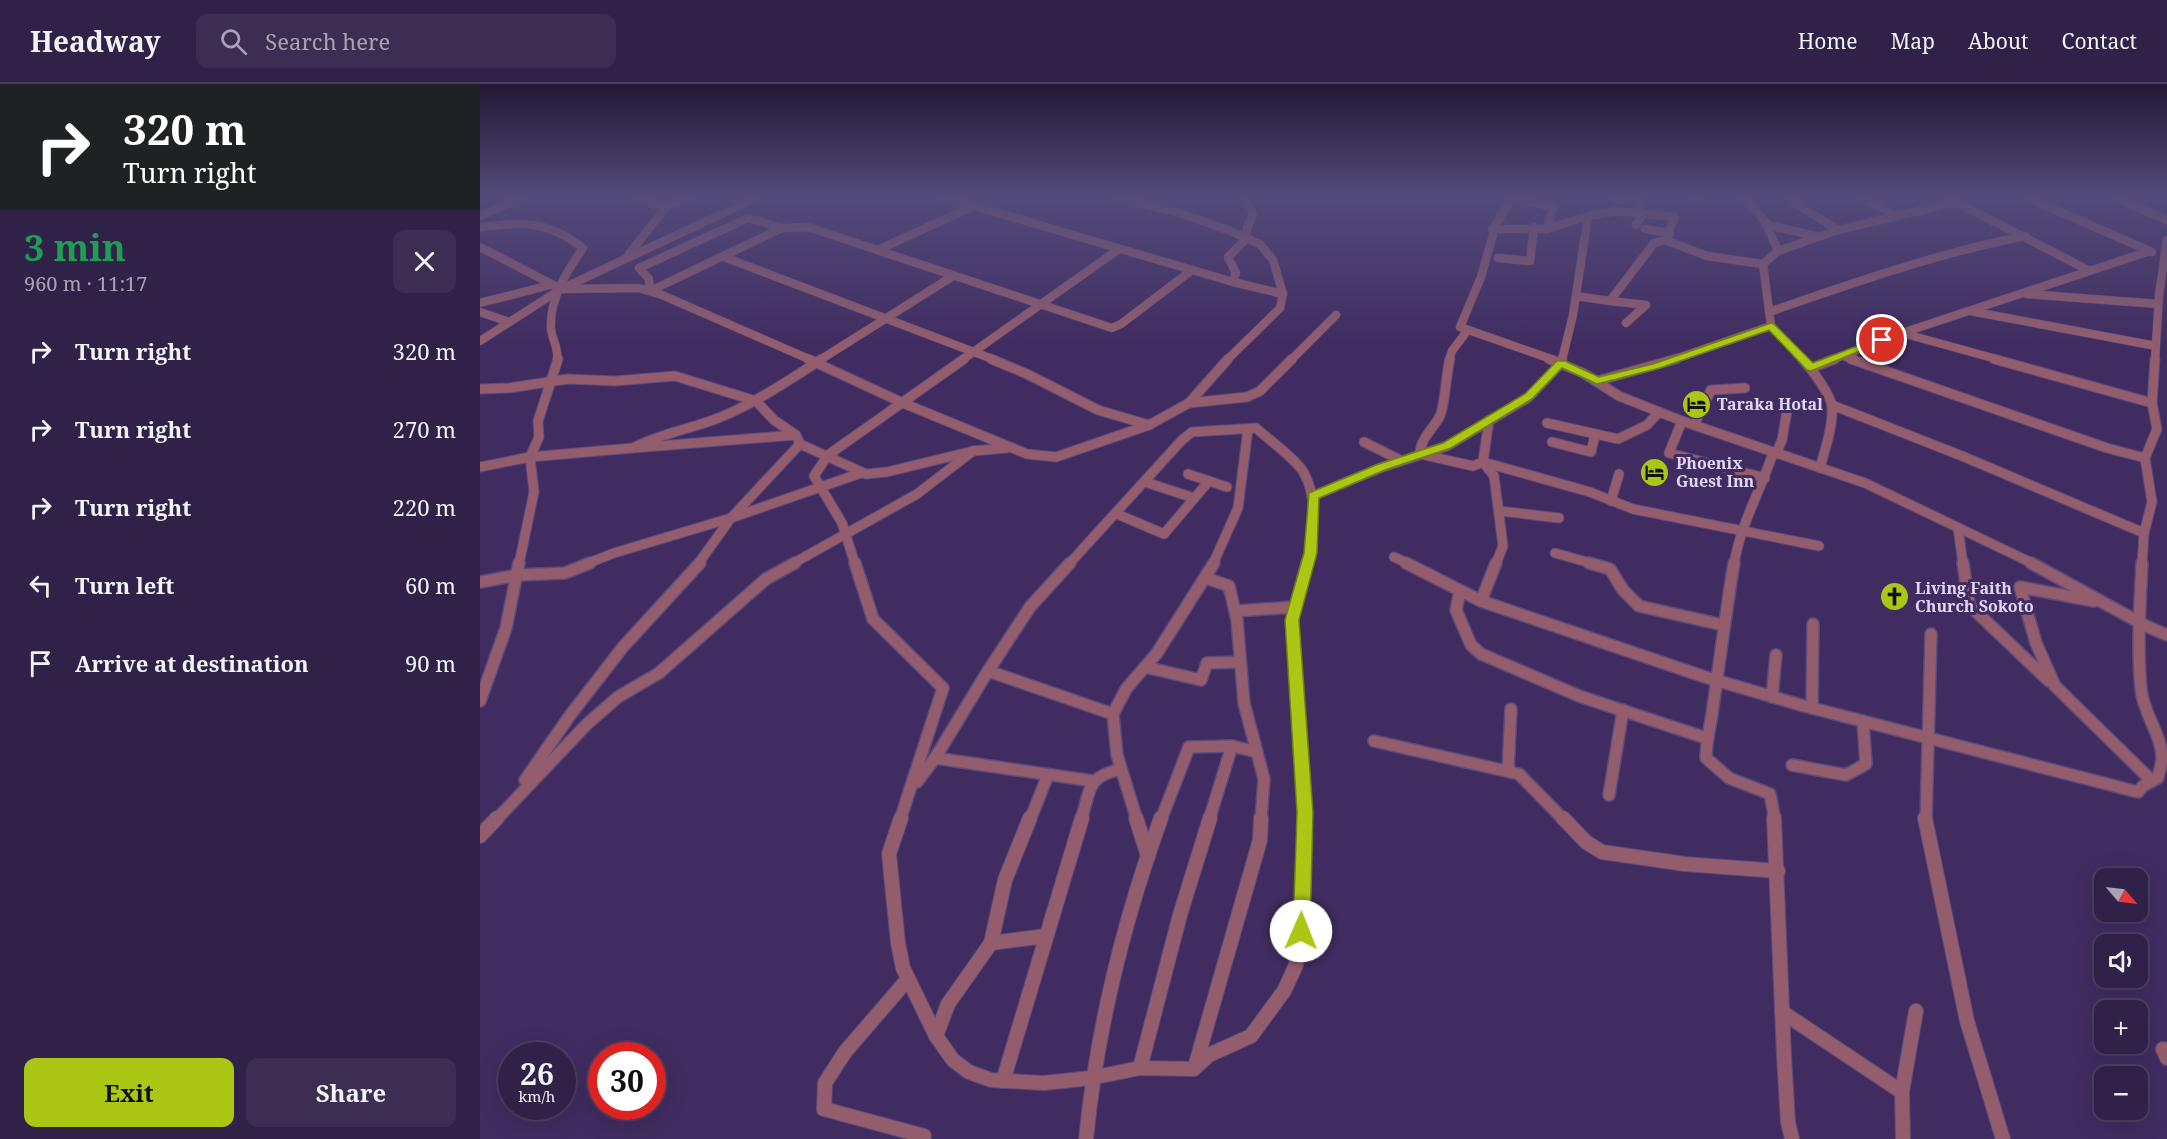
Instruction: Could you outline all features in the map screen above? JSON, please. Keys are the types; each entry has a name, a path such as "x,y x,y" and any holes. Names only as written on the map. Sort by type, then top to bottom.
{"street":[{"path":"480,701 506,628 534,492 531,457 540,436 538,421 558,358 557,344 551,331 552,315 563,276 583,248 581,246"},
{"path":"628,256 636,246"},
{"path":"480,341 561,289 651,246"},
{"path":"650,291 649,279 639,268 686,246"},
{"path":"650,291 746,246"},
{"path":"867,246 1112,328 1121,324 1192,270"},
{"path":"878,250 886,246"},
{"path":"1110,246 1283,294"},
{"path":"1233,282 1236,273 1227,257 1238,246"},
{"path":"480,247 561,289 639,288 650,291 1010,448 1037,457 1056,457 1149,425 1189,403 1243,342 1280,309 1283,294 1273,260 1267,250 1260,246"},
{"path":"1489,246 1484,270 1460,327 1561,363 1597,381 1619,396 1682,421 1865,483 2017,555 2139,622 2167,634"},
{"path":"1498,258 1530,261 1532,246"},
{"path":"1313,496 1400,460 1447,446 1528,397 1561,363 1583,246"},
{"path":"1610,301 1652,246"},
{"path":"1681,246 1707,256 1762,264 1778,250 1789,246"},
{"path":"1776,246 1778,250"},
{"path":"1769,312 1860,281 1982,246"},
{"path":"2044,246 2090,271"},
{"path":"2139,246 2164,258"},
{"path":"1394,557 1481,601 1716,680 1928,739 2138,792 2158,778 2162,758 2155,729 2145,711 2141,689 2139,622 2144,533 2152,502 2145,458 2157,429 2152,403 2158,304 2166,246"},
{"path":"911,790 935,758 1030,607 1192,432 1256,428 1303,471 1313,496 1310,553 1292,620 1305,813 1301,931 1296,965 1284,991 1251,1036 1209,1054 1194,1069 1140,1068 1091,1078 1044,1083 991,1080 969,1072 953,1060 936,1036 908,979 898,944 889,855 943,688 873,620 842,523 819,488 814,476 828,455 1119,249"},
{"path":"1811,368 1968,310 2150,251"},
{"path":"724,257 975,352 1027,374 1098,410 1149,425"},
{"path":"1762,264 1771,326 1811,368 1832,405 1828,440 1820,468"},
{"path":"633,448 654,437 719,418 756,401 953,276"},
{"path":"480,303 550,285"},
{"path":"2023,293 2158,304"},
{"path":"1575,296 1646,305 1626,323"},
{"path":"1968,310 2156,346"},
{"path":"480,312 509,322"},
{"path":"1189,403 1247,397 1260,391 1336,315"},
{"path":"1597,381 1667,363 1771,326"},
{"path":"1420,454 1419,446 1441,414 1445,377 1452,351 1467,331"},
{"path":"1902,333 2152,403"},
{"path":"1843,356 2107,448 2145,458"},
{"path":"480,389 509,388 551,381 590,378 615,381 675,376 756,401 798,440 861,473"},
{"path":"1694,425 1711,390 1745,388"},
{"path":"1832,405 1962,456 2144,533"},
{"path":"1787,411 1782,440 1741,529 1724,625 1713,711 1706,738 1706,758 1729,778 1770,794 1776,828 1782,1012 1788,1122 1792,1139"},
{"path":"1547,423 1618,439 1647,425 1659,412"},
{"path":"1481,601 1503,546 1494,476 1483,462 1489,420"},
{"path":"1682,421 1669,453 1765,478"},
{"path":"1148,857 1116,754 1113,714 1126,690 1145,667 1206,578 1222,548 1238,508 1248,429"},
{"path":"1552,442 1592,452 1595,435"},
{"path":"480,467 531,457 633,448 798,440"},
{"path":"507,806 571,714 623,647 693,572 731,518 798,440"},
{"path":"1364,442 1400,460"},
{"path":"480,582 518,575 565,573 614,553 731,518 861,473 887,472 974,451 1010,448"},
{"path":"480,836 587,724 618,697 659,673 766,579 845,532 917,494 974,451"},
{"path":"1420,454 1473,466 1483,462 1590,492 1633,509 1819,546"},
{"path":"1188,474 1227,487"},
{"path":"1611,501 1619,474"},
{"path":"1145,482 1194,498"},
{"path":"1116,514 1164,534 1209,482"},
{"path":"1500,511 1559,519"},
{"path":"1958,528 1969,605 2152,781"},
{"path":"1555,553 1610,569 1623,590 1639,606 1724,625"},
{"path":"1194,1069 1260,840 1264,779 1241,680 1236,611 1229,586 1206,578"},
{"path":"2055,686 2036,643 2020,587 2106,604"},
{"path":"1460,591 1456,610 1471,645 1481,654 1579,696 1706,738"},
{"path":"1236,611 1294,607"},
{"path":"1812,708 1813,624"},
{"path":"1931,634 1925,816 1967,1021 2003,1139"},
{"path":"1772,696 1776,655"},
{"path":"1145,667 1201,680 1207,663 1240,662"},
{"path":"988,671 1113,714"},
{"path":"1508,771 1511,709"},
{"path":"1609,795 1623,710"},
{"path":"1792,765 1846,775 1866,764 1863,721"},
{"path":"1374,741 1519,774 1528,780 1586,842 1602,852 1685,864 1778,871"},
{"path":"1086,1139 1091,1078 1113,972 1158,822 1189,747 1232,746 1257,752"},
{"path":"1140,1068 1180,915 1232,746"},
{"path":"935,758 1093,782"},
{"path":"1004,1081 1093,782 1103,773 1121,769"},
{"path":"936,1036 948,1004 991,943 1005,880 1048,775"},
{"path":"991,943 1046,936"},
{"path":"908,979 845,1052 825,1083 824,1109 924,1136"},
{"path":"1903,1139 1902,1092 1916,1011"},
{"path":"1782,1012 1902,1092"}],"place":[{"name":"Taraka Hotal","path":"1696,404"},
{"name":"Phoenix Guest Inn","path":"1655,472"},
{"name":"Living Faith Church Sokoto","path":"1894,597"}],"route":[{"path":"1301,931 1305,813 1292,620 1310,553 1313,496 1400,460 1447,446 1462,438 1528,397 1561,363 1597,381 1656,366 1719,346 1771,326 1811,368 1882,340"}]}
